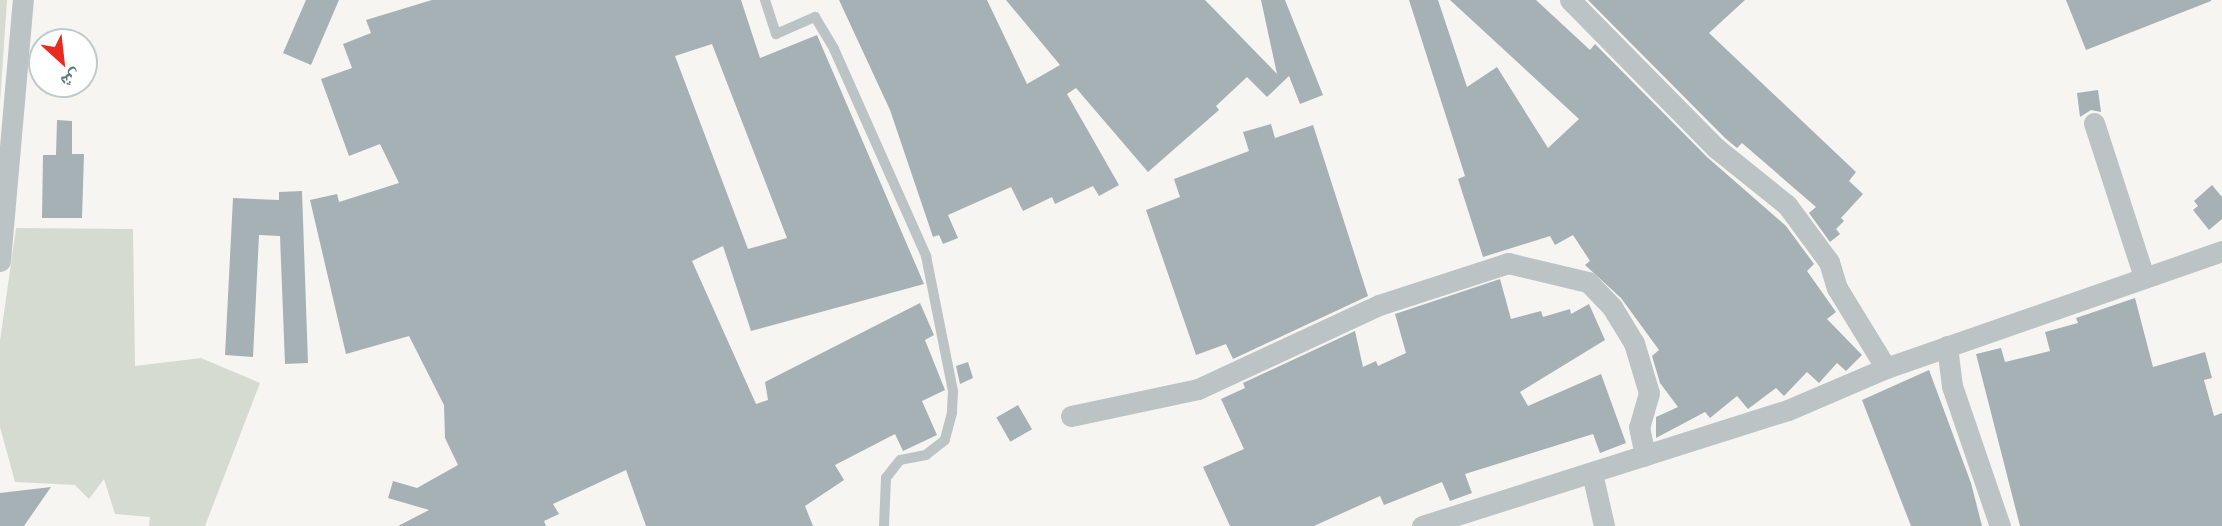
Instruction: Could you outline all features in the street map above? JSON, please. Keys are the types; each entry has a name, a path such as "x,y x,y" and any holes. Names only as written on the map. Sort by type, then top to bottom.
{"street":[{"path":"0,261 23,0"},
{"path":"1570,0 1716,148 1787,205 1829,262 1837,288 1886,368"},
{"path":"2094,123 2144,277"},
{"path":"1422,526 1788,410 1886,368 2222,251"},
{"path":"1071,416 1198,389 1379,305 1508,263 1587,282 1612,307 1634,343 1649,393 1639,427 1645,455"},
{"path":"1947,346 1952,386 2000,526"},
{"path":"1592,473 1604,526"}],"lane":[{"path":"765,0 776,34 815,17 834,49 926,256 953,391 952,413 945,440 926,455 900,460 886,478 884,526"}],"shaded area":[{"path":"0,0 7,0 0,103"},
{"path":"16,228 133,229 135,366 201,358 260,383 205,526 149,526 150,517 115,514 104,479 89,499 75,485 15,482 0,427 0,341"}],"building":[{"path":"306,0 339,0 311,65 283,53"},
{"path":"432,0 741,0 760,58 817,35 924,284 751,331 723,246 692,261 756,404 768,400 765,382 920,303 934,335 925,340 945,390 922,401 937,435 903,451 895,434 835,465 844,480 805,506 813,526 646,526 626,470 553,504 559,514 544,521 546,526 398,526 429,510 388,498 393,481 417,488 458,465 445,438 444,405 409,336 346,354 310,200 337,194 339,202 399,183 380,144 349,156 321,79 352,68 343,44 371,33 366,20","holes":["712,44 787,238 748,249 675,56"]},
{"path":"839,0 987,0 1027,84 1060,65 1006,0 1205,0 1277,74 1261,0 1285,0 1323,95 1300,104 1289,76 1267,97 1247,77 1216,106 1219,110 1148,172 1076,88 1067,94 1119,185 1099,196 1093,186 1055,204 1052,197 1023,211 1011,187 948,215 958,238 943,244 939,235 933,237 890,110"},
{"path":"1409,0 1438,0 1467,87 1497,67 1548,148 1579,119 1450,0 1536,0 1590,50 1595,44 1707,157 1786,226 1814,264 1807,271 1836,312 1827,319 1862,355 1846,371 1837,363 1819,383 1807,372 1784,396 1776,388 1748,409 1737,396 1710,418 1705,412 1656,438 1656,417 1678,407 1660,383 1652,356 1659,350 1621,298 1585,265 1590,261 1573,235 1555,245 1550,236 1483,257 1458,179 1465,176"},
{"path":"1588,0 1745,0 1709,33 1856,172 1849,181 1863,194 1841,218 1844,221 1836,229 1840,234 1830,242 1809,213 1816,207 1742,143 1737,148 1725,138"},
{"path":"2066,0 2211,0 2211,1 2086,50"},
{"path":"2098,90 2101,112 2091,110 2080,117 2077,93"},
{"path":"57,120 72,121 72,154 84,154 82,218 42,218 43,155 56,155"},
{"path":"1271,124 1275,138 1313,125 1368,296 1233,359 1226,344 1196,355 1146,210 1180,197 1174,179 1249,151 1243,132"},
{"path":"2212,185 2222,197 2222,219 2209,230 2193,210 2198,206 2194,201"},
{"path":"302,191 308,363 285,364 280,236 259,235 253,357 225,355 233,198 279,200 279,192"},
{"path":"1500,279 1511,319 1541,311 1543,317 1570,309 1571,314 1589,304 1605,340 1520,392 1528,406 1601,374 1626,443 1600,453 1593,434 1465,474 1472,493 1450,501 1442,482 1384,505 1380,496 1314,526 1230,526 1203,467 1244,449 1221,399 1245,388 1243,383 1355,331 1363,367 1376,361 1378,366 1406,353 1395,314"},
{"path":"2135,298 2153,367 2205,352 2212,378 2204,380 2214,416 2222,413 2222,526 2020,526 1976,354 2001,348 2005,362 2050,351 2045,332 2078,323 2076,318"},
{"path":"968,362 973,378 960,384 956,366"},
{"path":"1929,370 1971,483 1982,526 1911,526 1862,400"},
{"path":"1018,405 1032,429 1010,442 996,418"},
{"path":"51,487 24,526 0,526 0,493"}]}
